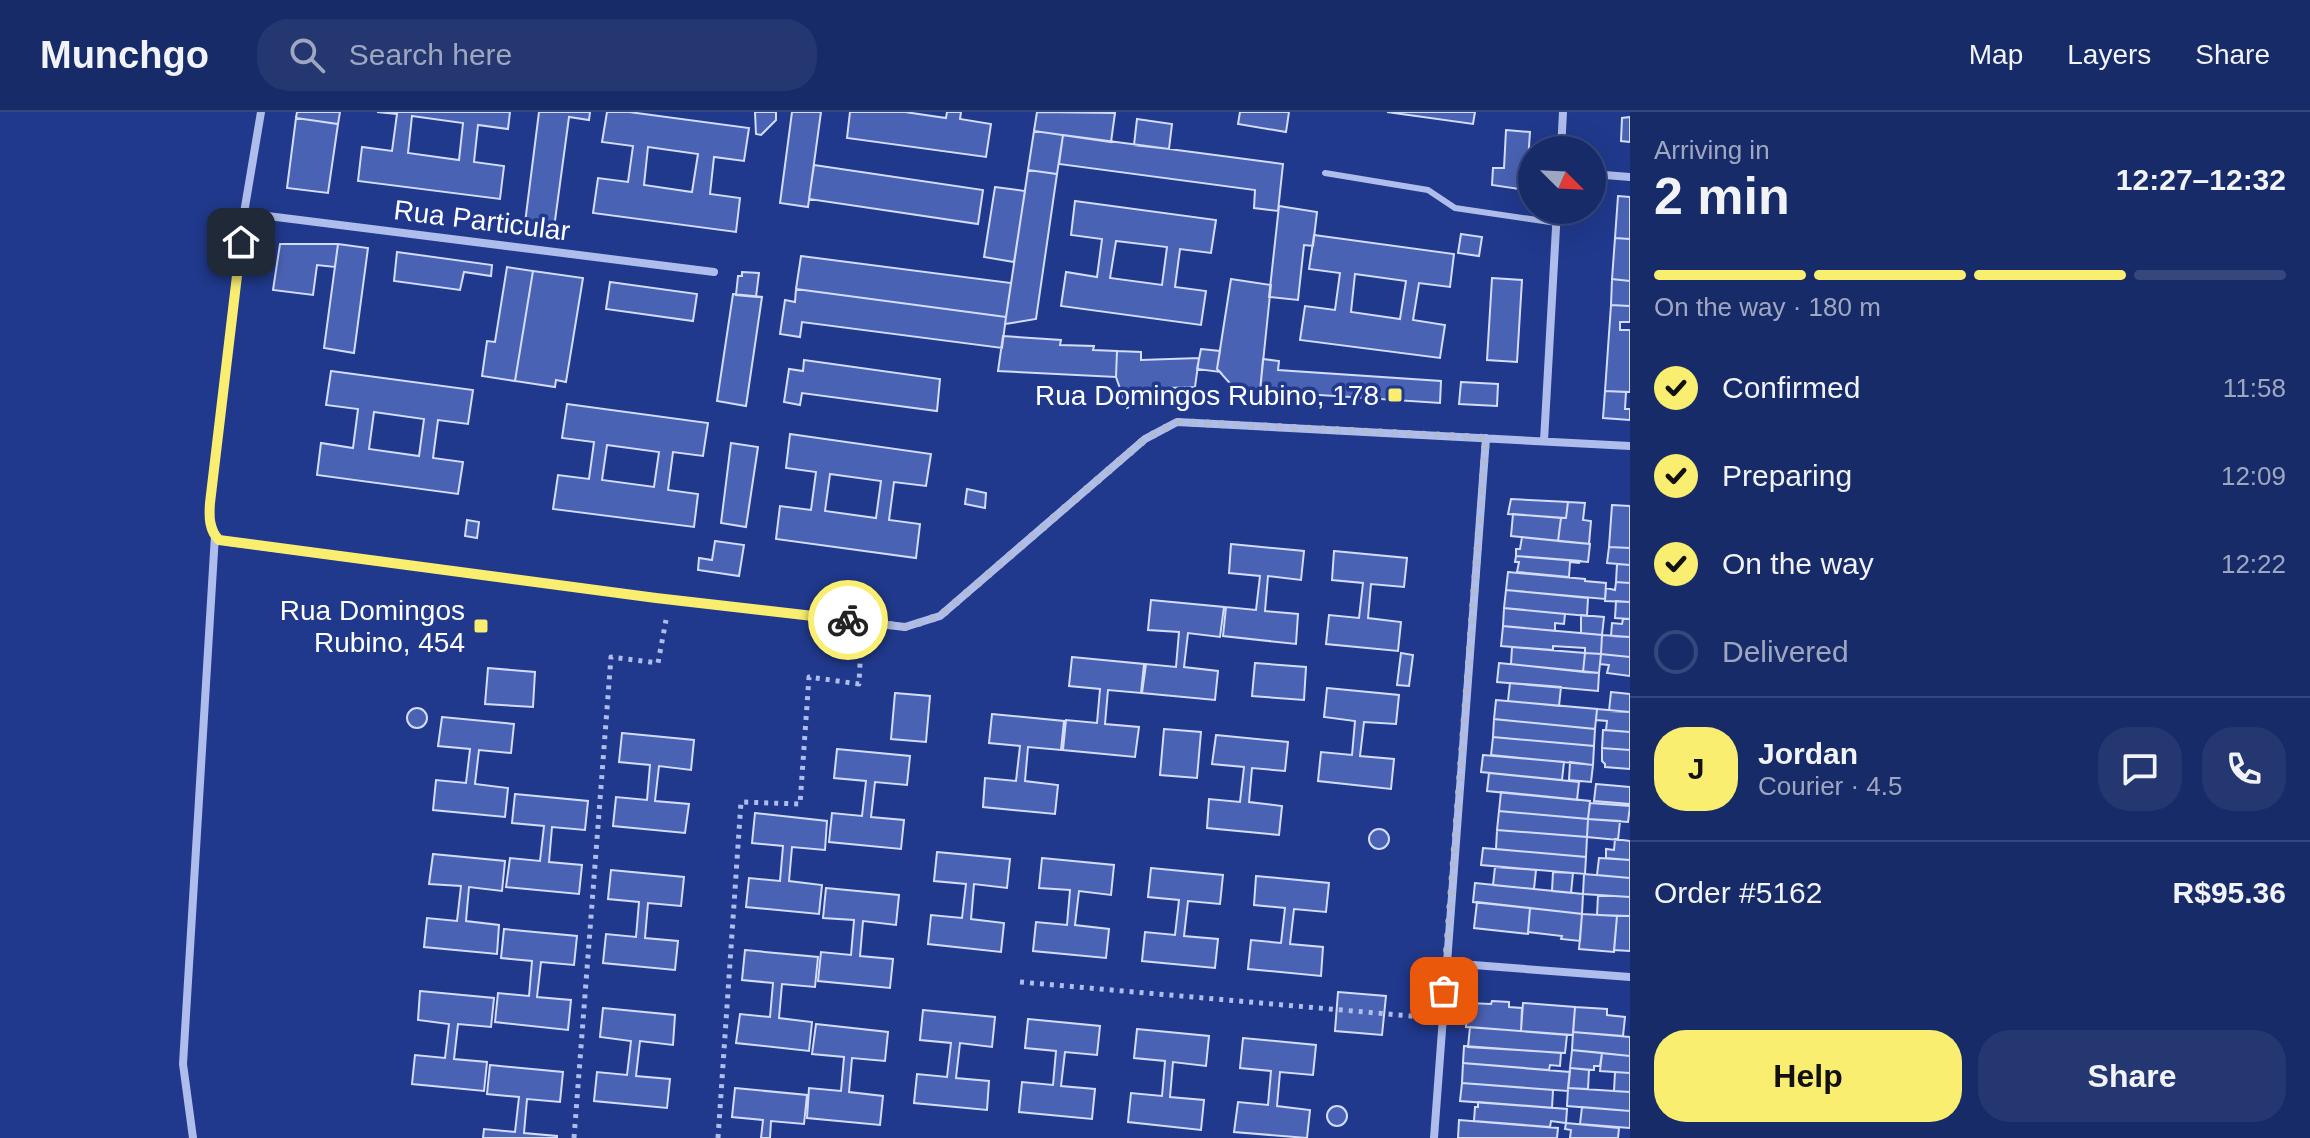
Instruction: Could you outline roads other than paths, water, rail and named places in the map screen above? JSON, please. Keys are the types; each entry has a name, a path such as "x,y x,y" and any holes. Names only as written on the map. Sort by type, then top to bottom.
{"street":[{"path":"193,1138 183,1064 215,535 209,516 244,213 261,112"},
{"path":"1562,136 1563,112"},
{"path":"1606,175 1630,177"},
{"name":"Rua Particular","path":"244,213 714,272"},
{"path":"1544,441 1557,224"},
{"path":"215,535 219,540 229,542 905,627 940,616 1145,439 1177,422 1630,446"},
{"path":"1434,1138 1486,438"},
{"path":"1447,963 1630,977"}],"lane":[{"path":"1325,173 1428,190 1455,208 1518,217"}],"place":[{"name":"Rua Domingos Rubino, 178","path":"1395,395"},
{"name":"Rua Domingos Rubino, 454","path":"481,626"}]}
